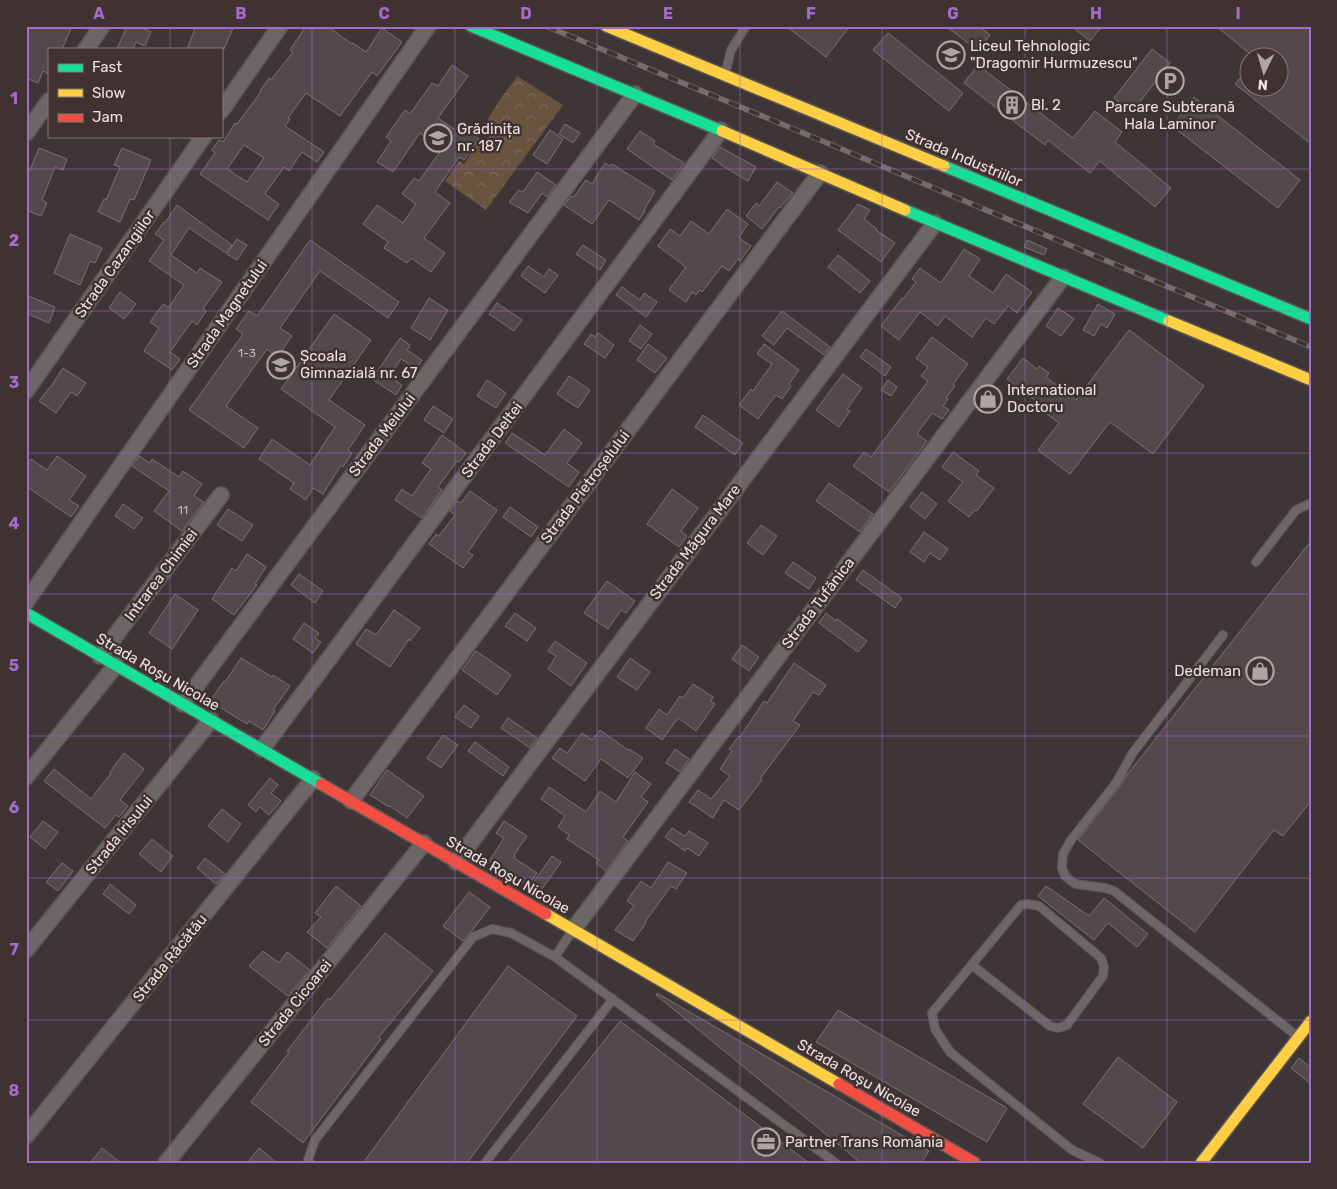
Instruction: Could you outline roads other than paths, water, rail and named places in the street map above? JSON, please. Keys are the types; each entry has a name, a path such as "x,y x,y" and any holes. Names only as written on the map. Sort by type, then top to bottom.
{"street":[{"path":"87,48 102,26"},
{"path":"222,110 280,26"},
{"name":"Strada Magnetului","path":"26,602 428,26"},
{"path":"471,26 820,172 934,223 1311,380"},
{"name":"Strada Industriilor","path":"606,26 1311,319"},
{"name":"Strada Meiului","path":"183,704 634,94"},
{"path":"26,133 48,103"},
{"name":"Strada Deltei","path":"262,750 721,130"},
{"name":"Strada Cazangiilor","path":"26,391 203,138"},
{"name":"Strada Pietroșelului","path":"351,801 820,172"},
{"name":"Strada Măgura Mare","path":"456,862 934,223"},
{"name":"Strada Tufănica","path":"573,930 1063,277"},
{"name":"Intrarea Chimiei","path":"100,656 221,495"},
{"name":"Strada Roșu Nicolae","path":"26,613 975,1163"},
{"path":"26,777 116,664"},
{"name":"Strada Irisului","path":"26,950 211,720"},
{"name":"Strada Răcătău","path":"26,1136 313,779"},
{"name":"Strada Cicoarei","path":"166,1163 424,844"},
{"path":"1201,1163 1311,1022"}],"lane":[{"path":"725,75 731,50 746,26"},
{"path":"1256,562 1296,510 1311,503"},
{"path":"1223,635 1132,754 1116,783 1071,840 1064,854 1062,868 1065,876 1076,884 1114,891 1298,1037"},
{"path":"972,965 1050,1026 1058,1028 1067,1026 1103,976 1104,967 1101,958 1039,906 1021,905 932,1013 935,1029 950,1052 1072,1150 1100,1163"},
{"path":"310,1163 308,1160 315,1140 473,938 492,929 511,932 555,957 836,1163"},
{"path":"555,957 573,930"},
{"path":"485,1163 613,999"}],"railway":[{"path":"546,26 1311,347"}],"place":[{"name":"Liceul Tehnologic \"Dragomir Hurmuzescu\"","path":"951,55"},
{"name":"Parcare Subterană Hala Laminor","path":"1170,81"},
{"name":"Bl. 2","path":"1012,105"},
{"name":"Grădinița nr. 187","path":"438,138"},
{"name":"Școala Gimnazială nr. 67","path":"281,365"},
{"name":"International Doctoru","path":"988,399"},
{"name":"Dedeman","path":"1260,671"},
{"name":"Partner Trans România","path":"766,1142"}]}
